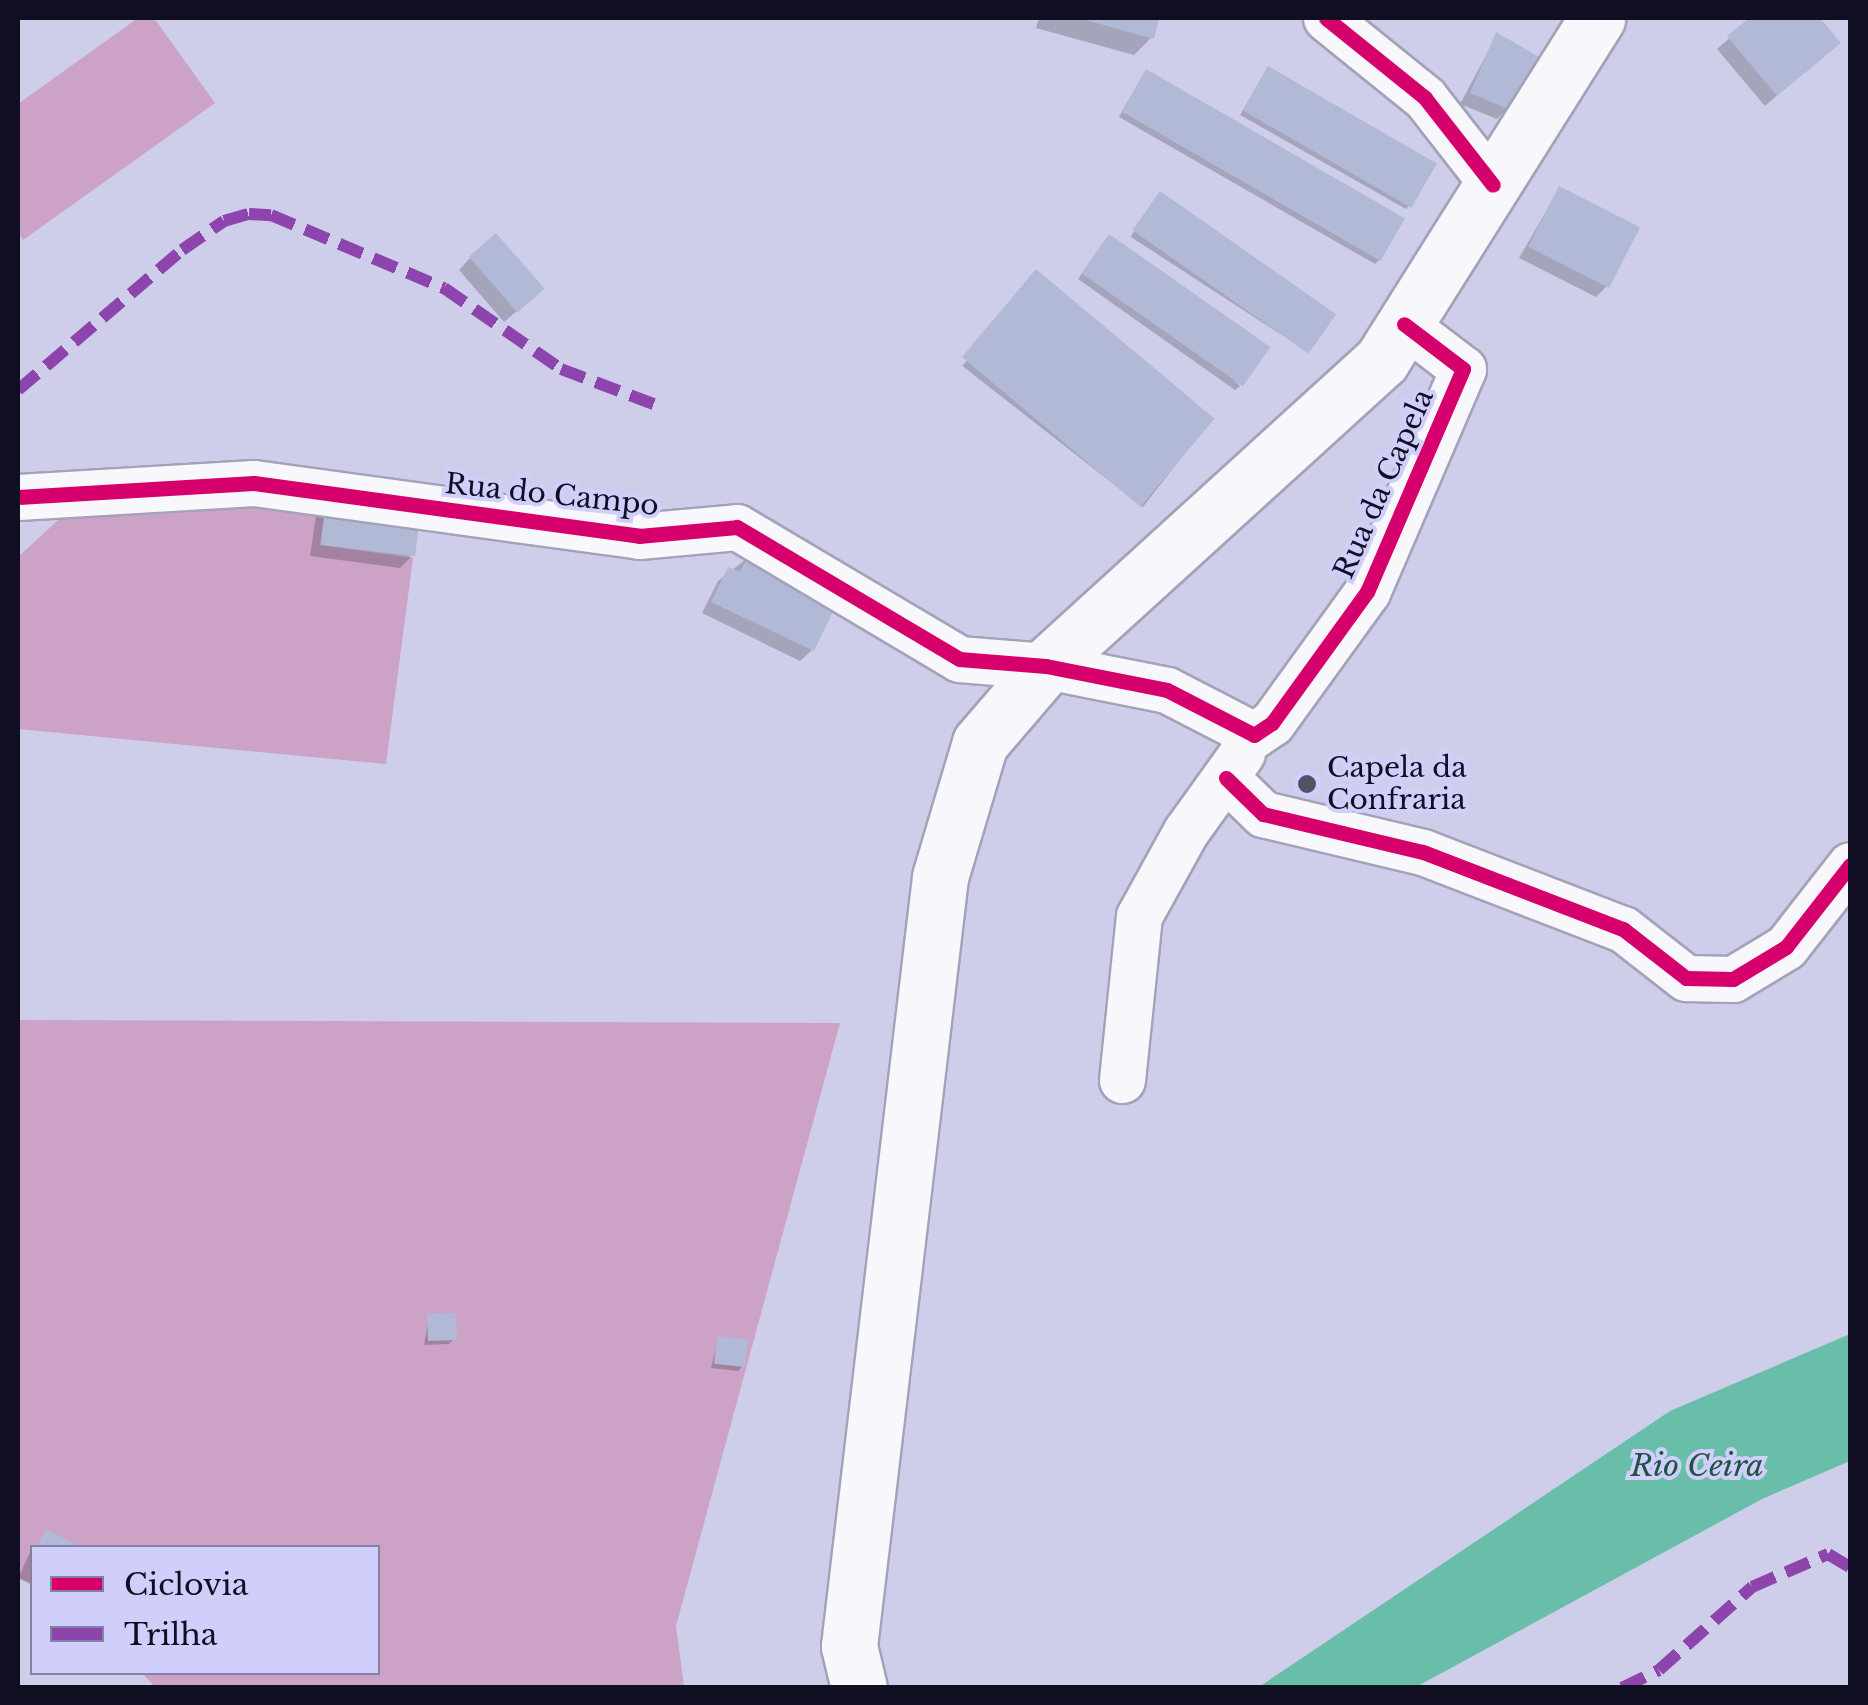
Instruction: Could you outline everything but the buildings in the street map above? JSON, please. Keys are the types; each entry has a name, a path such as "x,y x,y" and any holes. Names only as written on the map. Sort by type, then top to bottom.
{"main road":[{"path":"858,1688 849,1646 940,877 980,743 1046,666 1382,360 1597,18"}],"street":[{"path":"1326,18 1425,98 1492,185"},
{"name":"Rua da Capela","path":"1254,735 1272,722 1366,592 1462,369 1404,324"},
{"name":"Rua do Campo","path":"18,497 254,483 638,536 736,527 959,659 1046,666"},
{"path":"1046,666 1168,690 1254,735 1186,831 1139,916 1122,1080"},
{"path":"1226,778 1263,814 1423,852 1623,929 1686,978 1733,979 1786,947 1850,864"}],"shaded area":[{"path":"138,18 154,18 215,103 23,240 18,232 18,104"},
{"path":"81,499 326,502 320,545 413,558 386,764 18,729 18,557"},
{"path":"18,1020 840,1023 676,1626 684,1687 156,1688 144,1675 380,1675 380,1545 30,1545 30,1582 18,1578"}],"water":[{"name":"Rio Ceira","path":"1850,1334 1850,1461 1762,1499 1416,1687 1259,1687 1670,1411"}],"marked path":[{"path":"18,390 182,250 224,221 249,214 271,215 444,288 561,369 656,405"},
{"path":"1622,1688 1659,1670 1752,1587 1828,1554 1850,1567"}],"cycle path":[{"path":"1326,18 1425,98 1493,185"},
{"path":"18,497 254,483 639,536 737,527 959,659 1046,666 1167,690 1254,735 1272,723 1367,592 1463,369 1404,324"},
{"path":"1226,778 1263,814 1423,852 1623,929 1686,978 1733,979 1786,947 1850,865"}],"place":[{"name":"Capela da Confraria","path":"1307,784"}]}
